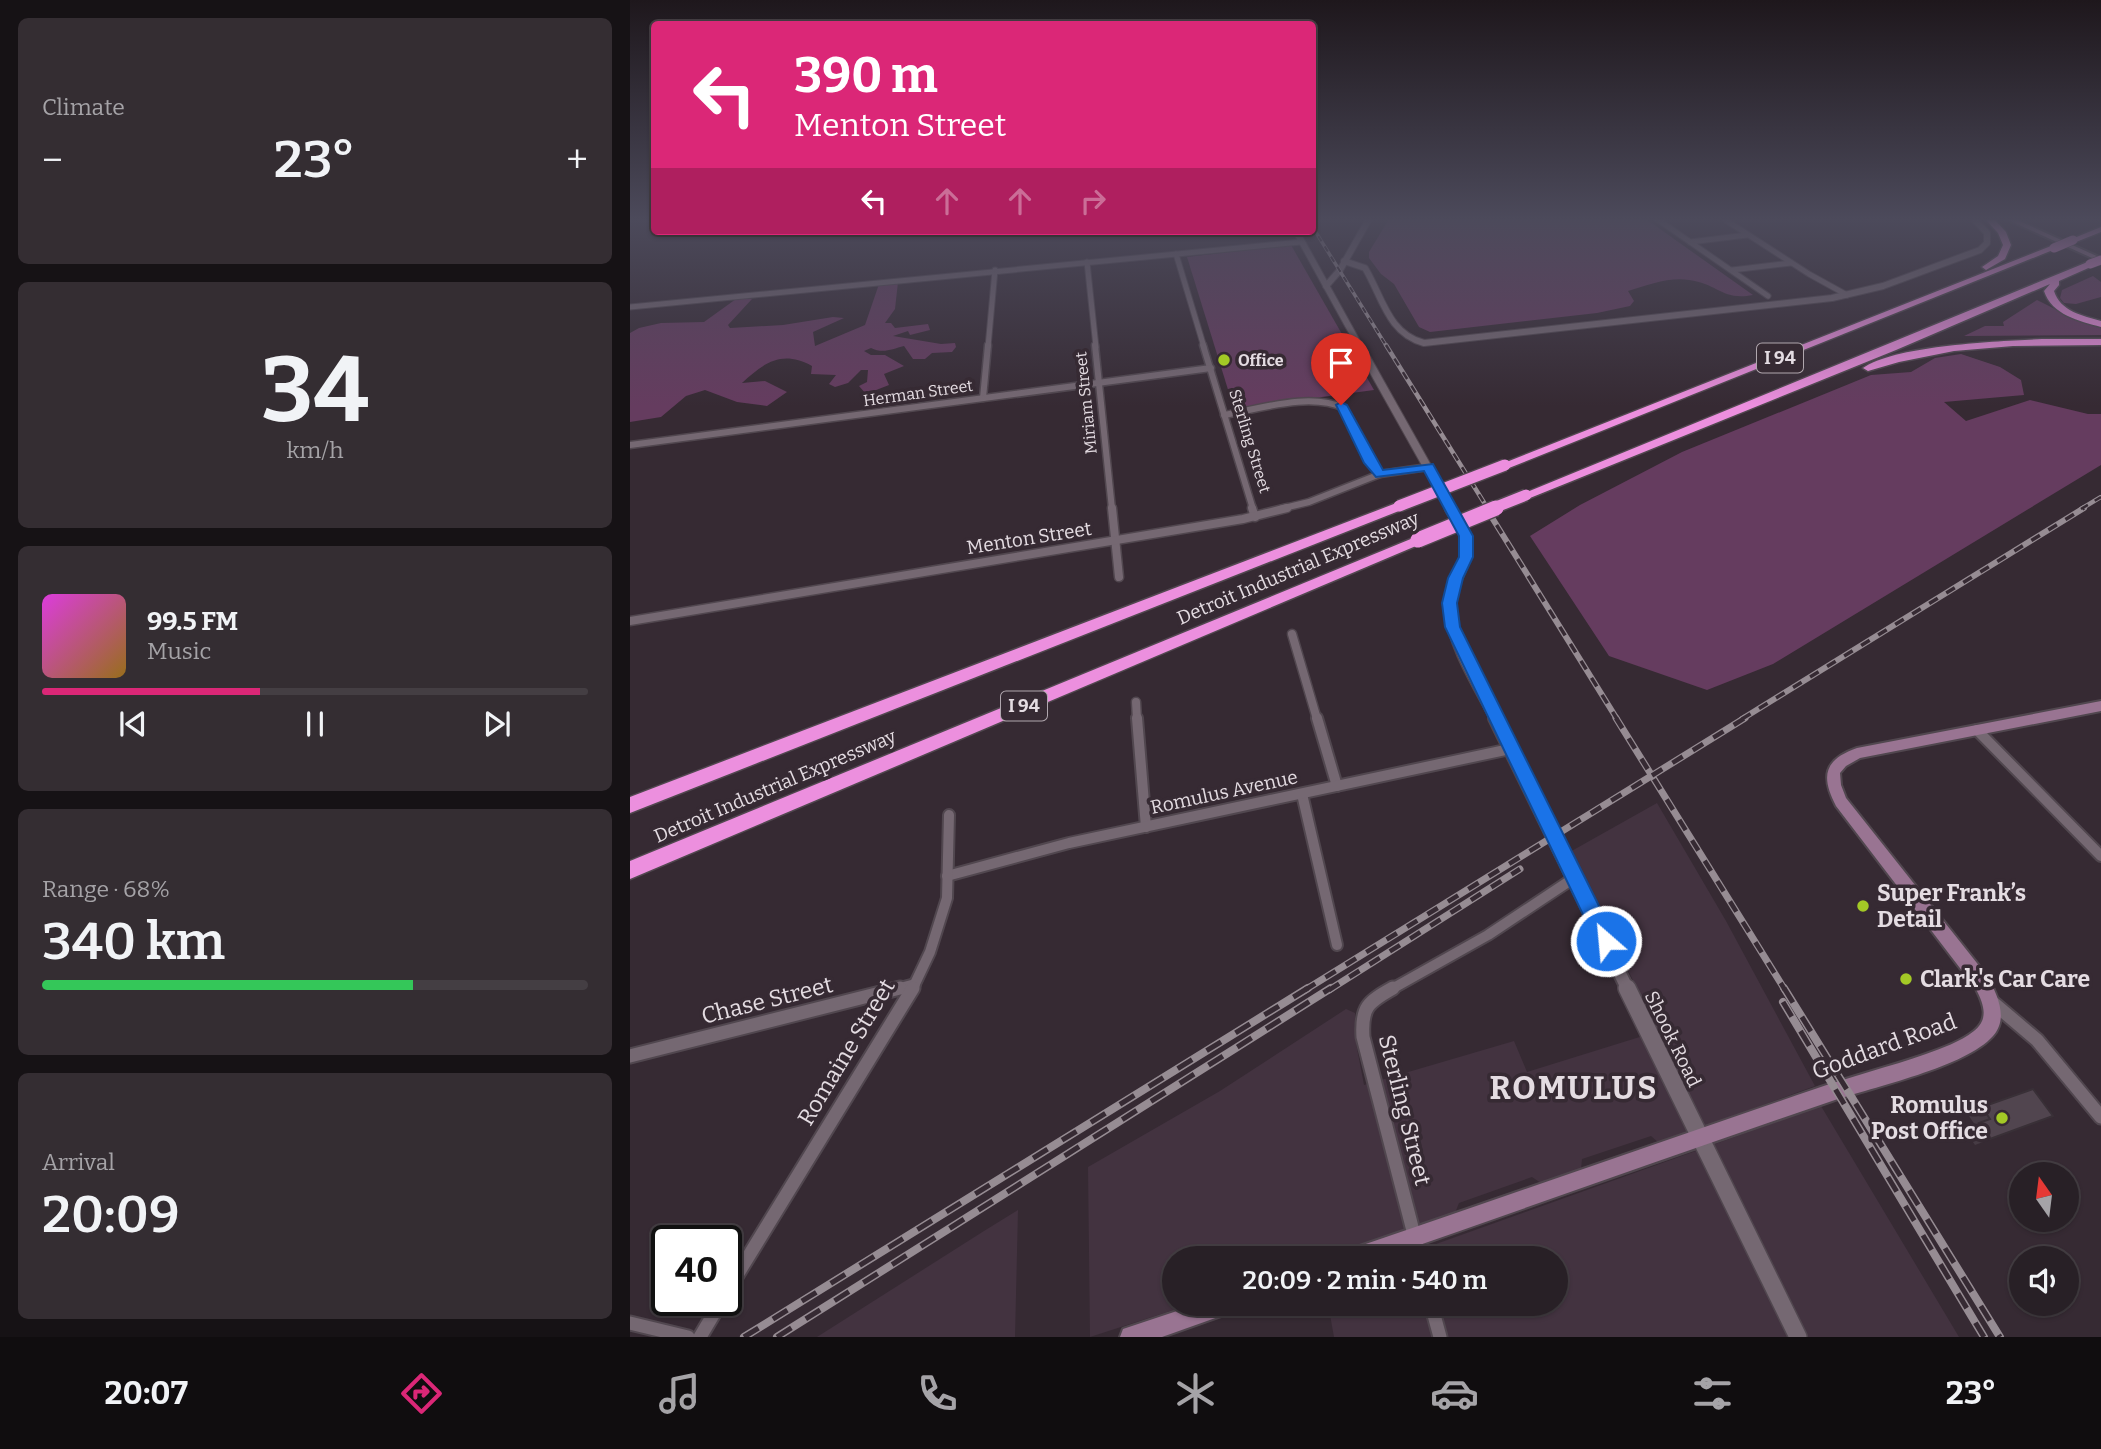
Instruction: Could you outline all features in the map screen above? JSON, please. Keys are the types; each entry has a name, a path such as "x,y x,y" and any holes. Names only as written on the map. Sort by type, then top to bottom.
{"highway":[{"path":"1889,314 1910,301 1957,281"},
{"name":"Detroit Industrial Expressway","path":"630,805 1969,281"},
{"name":"Detroit Industrial Expressway","path":"630,870 1526,495 2051,281"},
{"path":"2054,281 2055,285 2049,291 2053,303 2076,316 2101,324"},
{"path":"1526,495 1538,497 1725,420 1909,356 1982,344 2101,342"},
{"path":"630,796 977,670"}],"main road":[{"path":"1991,1001 1969,966 1841,802 1833,781 1836,766 1857,754 2101,706"},
{"name":"Goddard Road","path":"1388,1246 1957,1050 1979,1039 1990,1027 1991,1001"},
{"path":"1131,1337 1192,1316"}],"street":[{"path":"630,307 883,281"},
{"path":"983,398 994,281"},
{"name":"Miriam Street","path":"1089,281 1119,577"},
{"name":"Sterling Street","path":"1185,281 1255,517"},
{"name":"Shook Road","path":"1324,281 1466,536 1468,545 1464,563 1452,589 1449,603 1452,627 1798,1337"},
{"path":"1326,286 1329,281"},
{"path":"1371,281 1403,336 1424,344 1847,295 1895,281"},
{"path":"1748,281 1768,296"},
{"path":"1815,281 1839,296"},
{"path":"1822,281 1847,295"},
{"name":"Herman Street","path":"630,445 1210,368"},
{"path":"1224,415 1335,402 1344,408 1371,463 1380,474"},
{"name":"Menton Street","path":"630,621 1255,517 1308,502 1380,474 1428,467"},
{"path":"1292,634 1337,786"},
{"path":"1136,702 1146,827"},
{"path":"1978,730 2101,856"},
{"name":"Romulus Avenue","path":"947,876 1030,853 1510,749"},
{"path":"1302,794 1337,945"},
{"name":"Romaine Street","path":"742,1267 915,984 947,898 949,815"},
{"name":"Sterling Street","path":"1417,1246 1363,1037 1362,1018 1367,1006 1408,978 1488,935 1574,878"},
{"name":"Chase Street","path":"630,1056 915,984"},
{"path":"1991,1001 2015,1016 2033,1035 2101,1118"},
{"path":"701,1337 713,1316"},
{"path":"1435,1316 1440,1337"},
{"path":"630,1322 688,1337"}],"shaded area":[{"path":"1195,281 1312,281 1374,390 1234,409"},
{"path":"1391,281 1663,281 1628,291 1634,301 1630,306 1597,313 1430,332 1419,327"},
{"path":"1696,281 1734,281 1753,295 1734,296"},
{"path":"2081,281 2101,282 2101,297 2076,304 2064,303 2060,298 2062,290"},
{"path":"898,282 895,309 885,323 891,323 895,328 928,324 930,330 910,335 908,331 893,336 941,344 955,343 956,347 952,352 932,353 925,359 913,359 904,346 880,351 871,348 864,351 871,355 885,355 904,366 884,374 889,385 866,394 859,386 867,382 868,370 861,370 848,383 835,387 829,384 836,375 811,374 812,366 801,361 783,359 766,364 742,383 765,381 787,392 767,406 737,402 705,390 686,396 661,417 630,422 630,333 639,328 661,323 704,322 736,299 752,299 728,325 730,328 844,318 813,332 815,346 865,325 879,284"},
{"path":"2037,300 2077,320 2101,328 2101,335 1964,336 1985,326 2004,326 2003,322"},
{"path":"1961,354 2000,367 2021,380 2024,395 1944,402 1966,421 2030,400 2088,414 2101,414 2101,465 1773,664 1707,690 1609,656 1530,536 1580,505 1682,452 1871,375 1911,372 1935,358"},
{"path":"1657,803 1726,921 1815,1086 1659,1143 1651,1136 1582,1159 1581,1169 1541,1183 1532,1177 1459,1203 1455,1213 1358,1246 1162,1246 1162,1314 1090,1337 1088,1167 1220,1091 1346,1009 1355,1013 1356,1043 1364,1085 1514,1041 1527,1072 1659,1031 1568,853"},
{"path":"1821,1106 1959,1337 1334,1337 1330,1316 1568,1316 1568,1246 1430,1246"},
{"path":"1018,1210 1015,1337 817,1337 984,1231"}],"building":[{"name":"Romulus Post Office","path":"2033,1089 2053,1116 1990,1139 1979,1123 1990,1119 1982,1107"}],"railway":[{"path":"1346,281 1387,347"},
{"path":"1386,345 1488,509"},
{"path":"2081,509 2101,497"},
{"path":"1486,508 1617,719"},
{"path":"1742,719 2084,508"},
{"path":"1616,718 1652,776"},
{"path":"1652,776 1745,718"},
{"path":"1305,990 1652,776"},
{"path":"1652,776 1785,990"},
{"path":"1329,990 1520,869"},
{"path":"744,1337 1308,988"},
{"path":"777,1337 1331,988"},
{"path":"1784,988 2000,1337"},
{"path":"1783,1002 1984,1337"}],"place":[{"name":"Office","path":"1224,360"},
{"name":"Super Frank’s Detail","path":"1863,906"},
{"name":"Clark's Car Care","path":"1906,979"},
{"name":"Romulus Post Office","path":"2002,1118"}],"district":[{"name":"ROMULUS","path":"1574,1088"}],"route":[{"path":"1341,405 1371,463 1380,474 1428,467 1466,536 1466,557 1455,578 1449,603 1452,627 1606,941"}]}
